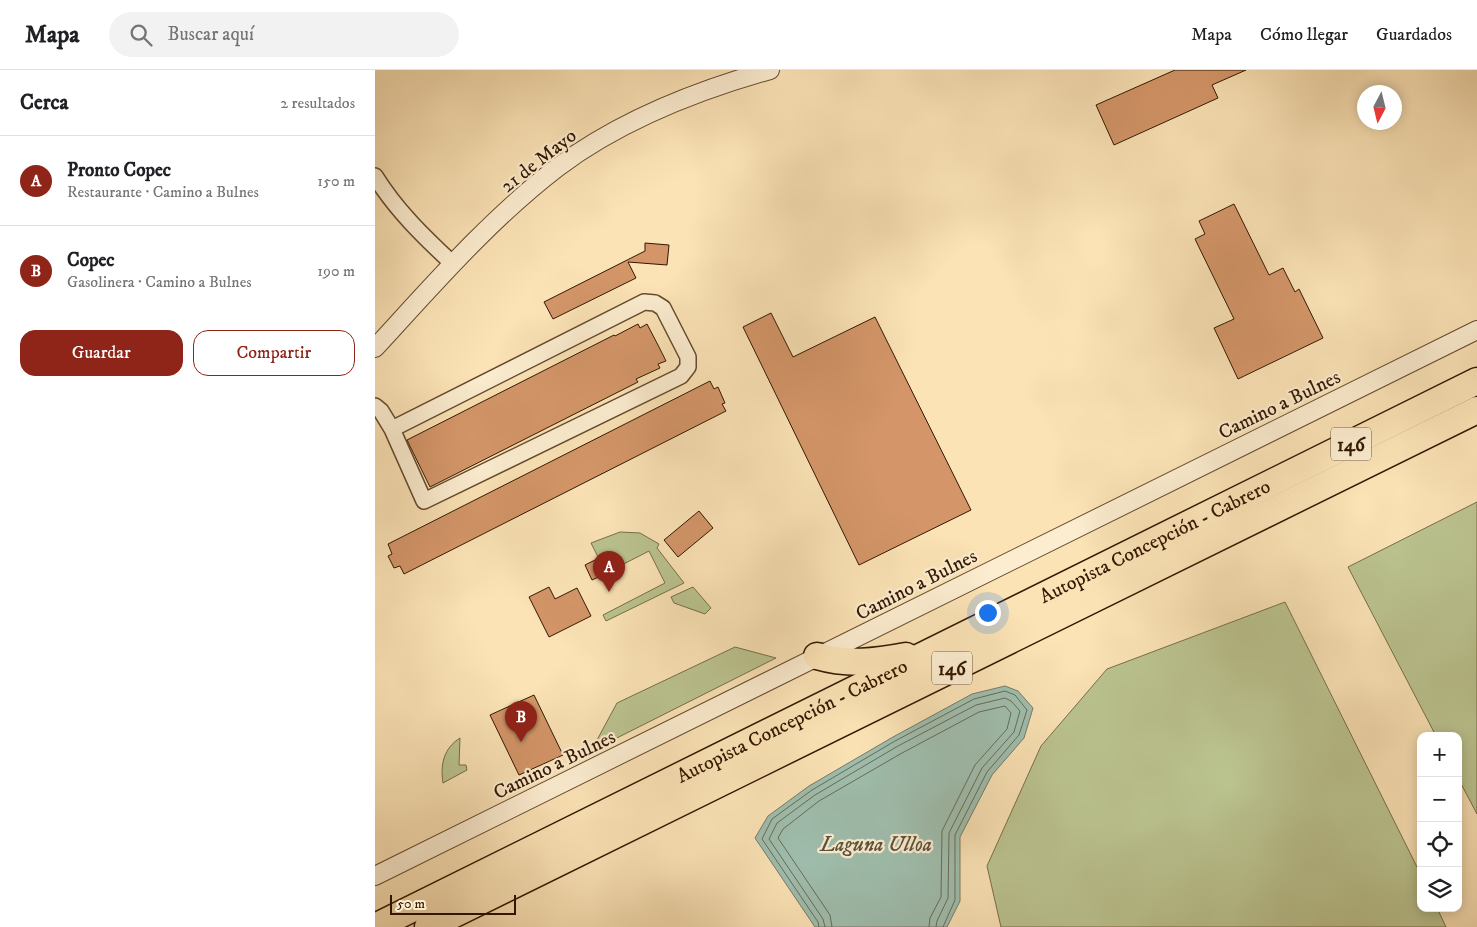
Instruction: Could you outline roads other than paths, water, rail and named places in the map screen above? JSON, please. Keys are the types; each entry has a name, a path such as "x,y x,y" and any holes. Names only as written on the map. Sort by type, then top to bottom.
{"highway":[{"name":"Autopista Concepción - Cabrero","path":"375,927 1477,381"},
{"name":"Autopista Concepción - Cabrero","path":"428,927 1477,410"},
{"path":"817,656 834,661 863,662 936,650"}],"street":[{"name":"21 de Mayo","path":"375,348 453,264 526,193 559,166 633,120 702,91 770,70"},
{"path":"375,176 409,222 453,264"},
{"path":"375,406 381,411 392,429 424,501 681,376 688,367 688,357 663,308 655,303 644,302 392,429"},
{"name":"Camino a Bulnes","path":"375,876 1477,330"}],"water":[{"name":"Laguna Ulloa","path":"1005,686 1018,691 1033,708 1024,738 992,775 960,837 960,901 947,927 815,927 755,838 768,816 809,786 893,737 972,694"}],"place":[{"name":"Pronto Copec","path":"609,592"},
{"name":"Copec","path":"521,742"}]}
